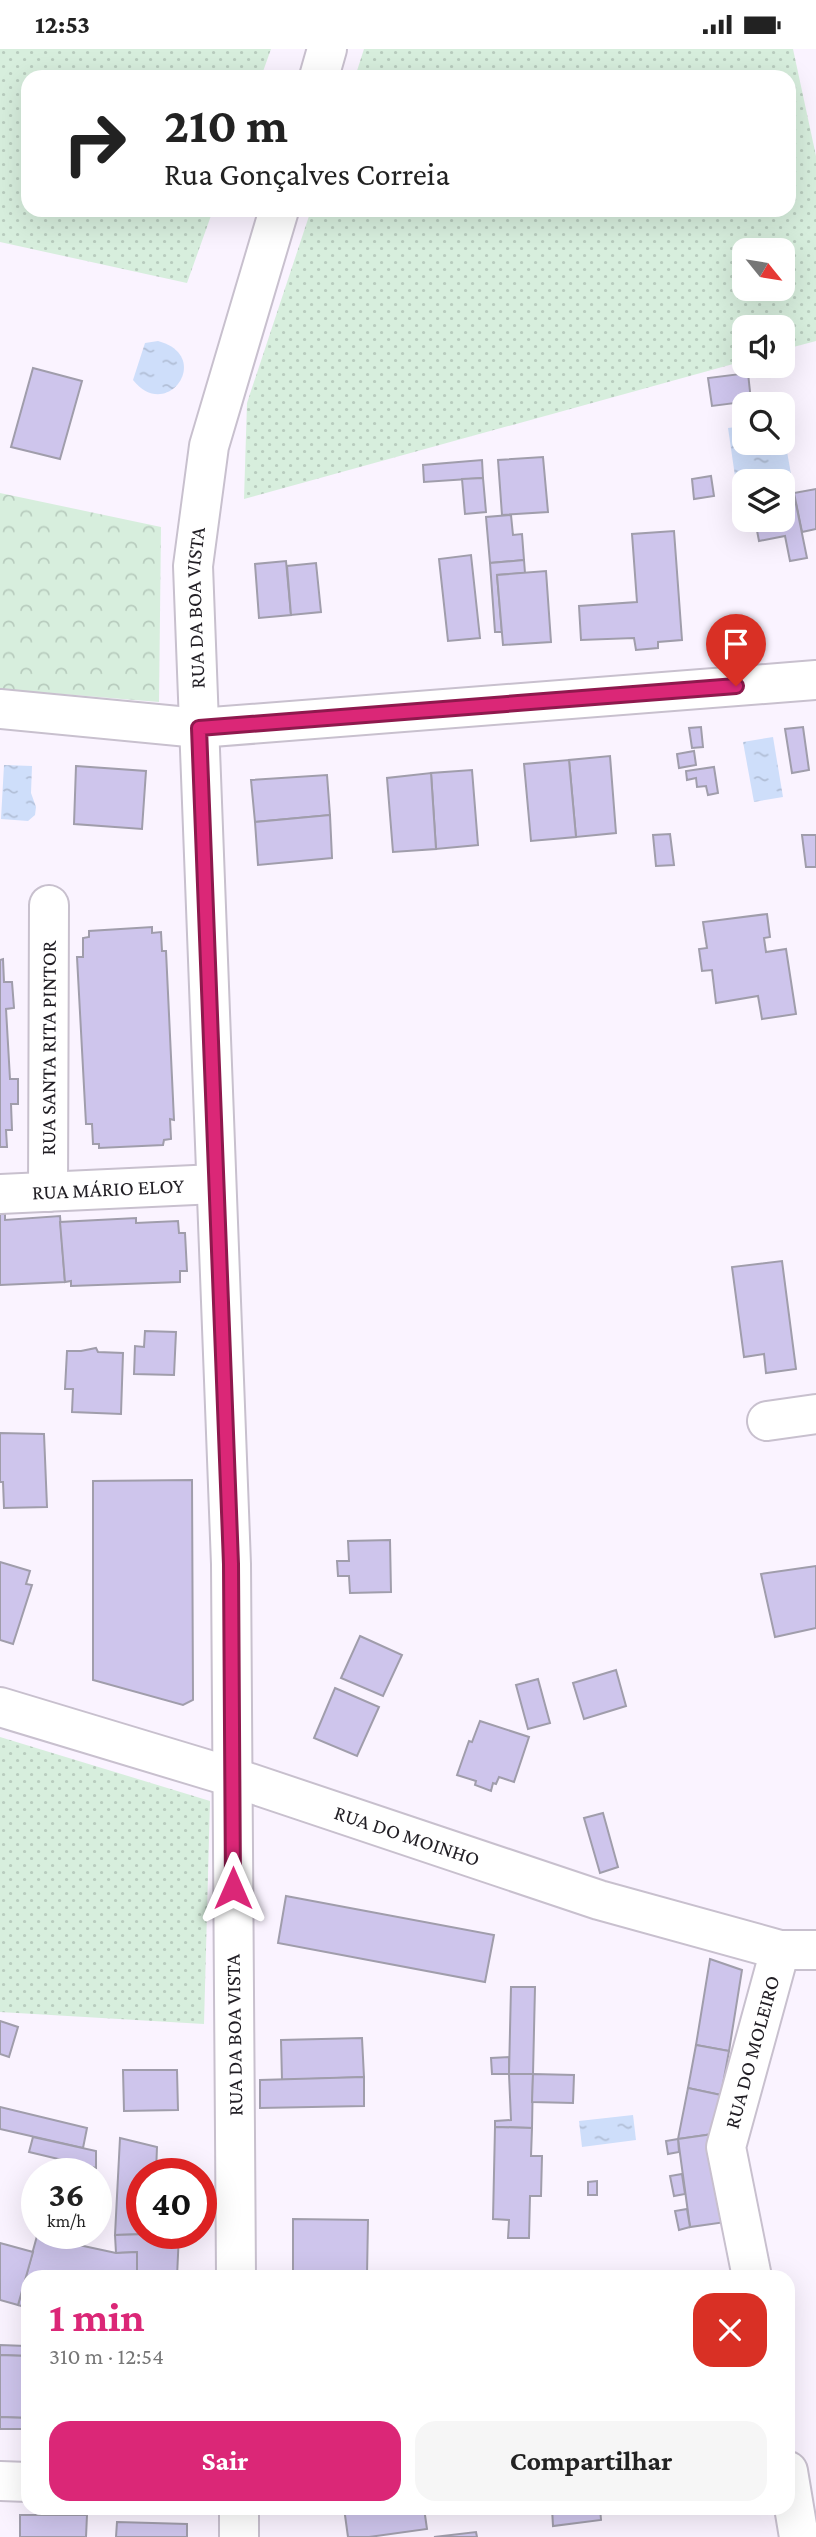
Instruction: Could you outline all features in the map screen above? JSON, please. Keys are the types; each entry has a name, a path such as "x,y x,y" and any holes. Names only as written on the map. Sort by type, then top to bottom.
{"street":[{"path":"321,70 327,49"},
{"name":"RUA DA BOA VISTA","path":"236,2270 231,1564 193,566 209,446 277,217"},
{"path":"0,709 199,728 816,680"},
{"name":"RUA SANTA RITA PINTOR","path":"48,1192 49,905"},
{"name":"RUA MÁRIO ELOY","path":"0,1194 216,1184"},
{"path":"766,1421 816,1414"},
{"name":"RUA DO MOINHO","path":"0,1707 232,1777 599,1901 798,1950"},
{"name":"RUA DO MOLEIRO","path":"751,2270 726,2147 798,1950"},
{"path":"0,2481 21,2481"},
{"path":"795,2513 799,2537"},
{"path":"239,2515 239,2537"}],"green space":[{"path":"0,49 271,49 264,70 21,70 21,217 211,217 187,283 0,242"},
{"path":"364,49 793,49 816,156 816,341 795,347 795,315 732,315 732,364 244,499 247,403 309,217 796,217 796,70 357,70"},
{"path":"0,493 161,527 159,702 0,689"},
{"path":"0,1737 210,1801 204,2024 0,2012"}],"water":[{"path":"158,341 174,349 182,359 184,371 171,391 159,394 146,391 133,380 145,343"},
{"path":"728,428 732,428 732,455 788,455 790,469 734,469"},
{"path":"773,737 783,797 754,802 743,742"},
{"path":"4,765 32,766 31,793 36,807 35,815 28,821 1,819"},
{"path":"633,2115 636,2140 582,2147 579,2121"}],"building":[{"path":"33,368 82,381 60,459 11,447"},
{"path":"732,375 732,378 749,378 750,392 732,392 732,403 712,406 708,378"},
{"path":"543,457 548,512 502,515 498,460"},
{"path":"482,460 483,478 424,482 423,465"},
{"path":"711,476 714,496 694,499 692,479"},
{"path":"483,478 486,512 465,514 462,479"},
{"path":"816,489 816,529 802,532 795,493"},
{"path":"795,504 807,558 790,561 785,536 759,541 757,532 795,532"},
{"path":"511,515 513,535 522,534 524,560 490,563 486,517"},
{"path":"674,531 682,640 658,642 658,648 636,650 634,638 581,640 579,606 637,602 632,534"},
{"path":"471,555 480,638 448,641 439,559"},
{"path":"524,560 525,573 497,575 502,632 495,632 490,563"},
{"path":"286,561 291,615 259,618 255,564"},
{"path":"316,563 321,612 291,615 287,566"},
{"path":"546,571 551,642 503,645 497,575"},
{"path":"701,727 703,747 692,748 689,728"},
{"path":"803,727 809,770 792,773 785,729"},
{"path":"694,751 696,765 679,768 677,754"},
{"path":"610,756 616,833 576,837 569,760"},
{"path":"569,760 576,837 531,841 524,764"},
{"path":"76,766 146,771 142,829 74,824"},
{"path":"714,767 718,793 708,795 706,786 697,787 696,778 687,780 686,771"},
{"path":"472,770 478,845 436,849 431,773"},
{"path":"431,773 436,849 393,852 387,778"},
{"path":"327,775 330,815 255,822 251,780"},
{"path":"330,815 332,858 258,865 255,822"},
{"path":"670,834 674,865 656,866 653,835"},
{"path":"802,835 816,835 816,867 806,867"},
{"path":"767,914 770,937 764,938 766,952 786,949 796,1014 762,1019 758,996 716,1003 712,970 702,971 699,949 707,948 703,922"},
{"path":"152,927 152,933 161,932 162,951 166,951 174,1120 170,1119 171,1139 164,1140 163,1145 99,1148 99,1144 93,1144 92,1124 86,1124 77,957 83,957 83,938 89,937 89,931"},
{"path":"3,959 4,982 12,982 14,1008 6,1009 10,1079 18,1079 18,1104 11,1104 12,1130 6,1130 7,1147 0,1147 0,960"},
{"path":"0,1214 5,1214 5,1220 60,1216 65,1282 0,1285"},
{"path":"136,1218 136,1223 178,1221 179,1233 185,1233 187,1271 180,1271 180,1282 71,1286 71,1281 65,1282 60,1222"},
{"path":"782,1261 796,1369 766,1373 764,1354 744,1357 732,1267"},
{"path":"145,1331 176,1332 174,1375 134,1374 135,1346 144,1347"},
{"path":"96,1348 98,1352 123,1353 121,1414 72,1412 73,1389 65,1389 67,1351"},
{"path":"0,1433 44,1434 47,1507 4,1508 3,1482 0,1482"},
{"path":"192,1480 193,1700 183,1705 93,1680 93,1481"},
{"path":"390,1540 391,1592 350,1593 349,1576 338,1576 337,1561 349,1561 348,1541"},
{"path":"0,1562 30,1571 26,1584 32,1585 13,1644 0,1640"},
{"path":"816,1566 816,1628 775,1637 761,1574"},
{"path":"360,1636 402,1655 383,1696 341,1678"},
{"path":"616,1670 626,1706 584,1719 573,1683"},
{"path":"538,1679 550,1723 528,1729 516,1685"},
{"path":"335,1688 379,1707 357,1756 314,1738"},
{"path":"480,1721 529,1737 514,1782 499,1777 496,1784 493,1783 491,1791 475,1785 476,1781 457,1775 469,1741 472,1742"},
{"path":"603,1813 618,1867 600,1873 584,1818"},
{"path":"286,1896 494,1935 485,1982 278,1943"},
{"path":"710,1959 742,1970 729,2051 696,2045"},
{"path":"511,1987 535,1987 533,2074 509,2074"},
{"path":"0,2021 18,2027 9,2057 0,2054"},
{"path":"362,2038 364,2077 282,2080 281,2040"},
{"path":"696,2045 729,2051 721,2095 688,2088"},
{"path":"509,2057 509,2074 492,2074 491,2058"},
{"path":"123,2070 177,2070 178,2110 124,2111"},
{"path":"509,2074 533,2074 532,2128 495,2127 495,2121 511,2120"},
{"path":"533,2074 574,2075 573,2103 532,2102"},
{"path":"364,2077 364,2106 260,2108 260,2080"},
{"path":"688,2088 721,2095 713,2134 678,2139"},
{"path":"0,2107 87,2128 83,2148 0,2129"},
{"path":"495,2127 532,2128 531,2156 542,2156 541,2196 530,2196 529,2238 508,2238 509,2220 493,2219"},
{"path":"713,2134 726,2222 690,2227 678,2139"},
{"path":"33,2137 96,2151 96,2158 54,2158 29,2152"},
{"path":"120,2138 157,2147 157,2158 126,2158 126,2235 115,2235"},
{"path":"678,2139 679,2152 668,2154 666,2141"},
{"path":"682,2174 685,2194 674,2196 670,2176"},
{"path":"597,2181 597,2195 588,2195 588,2182"},
{"path":"687,2209 690,2227 679,2230 675,2211"},
{"path":"293,2219 368,2220 367,2270 293,2270"},
{"path":"115,2235 126,2235 126,2249 178,2249 177,2270 137,2270 137,2252 116,2253"},
{"path":"0,2243 33,2252 28,2270 21,2270 18,2305 0,2300"},
{"path":"33,2249 97,2249 116,2253 137,2252 137,2270 28,2270"},
{"path":"0,2345 21,2346 21,2356 0,2355"},
{"path":"0,2355 21,2356 21,2418 0,2417"},
{"path":"0,2417 21,2418 21,2429 0,2429"},
{"path":"20,2515 87,2515 86,2537 20,2537"},
{"path":"345,2515 425,2515 427,2529 369,2537 348,2537"},
{"path":"552,2515 601,2515 601,2520 553,2526"},
{"path":"117,2522 187,2524 187,2537 116,2537"},
{"path":"476,2532 477,2537 434,2537"}],"route":[{"path":"233,1888 231,1564 199,728 736,686"}]}
